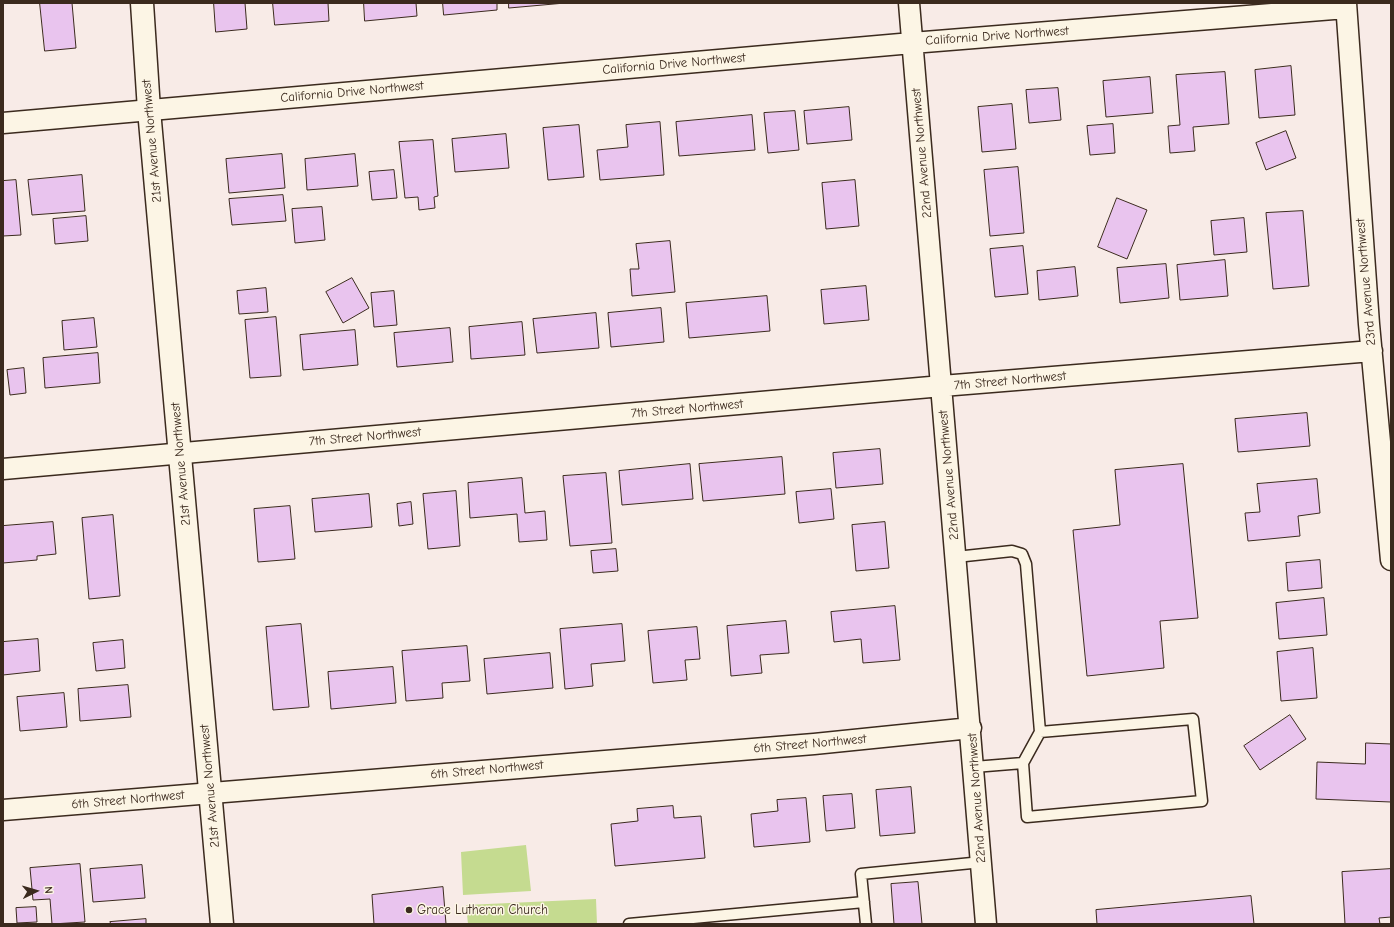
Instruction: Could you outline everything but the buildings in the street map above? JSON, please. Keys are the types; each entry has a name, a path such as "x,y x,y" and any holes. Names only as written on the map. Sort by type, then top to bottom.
{"street":[{"name":"21st Avenue Northwest","path":"142,3 149,110 181,453 222,924"},
{"name":"22nd Avenue Northwest","path":"909,3 971,728 986,924"},
{"name":"California Drive Northwest","path":"3,122 1346,6"},
{"name":"23rd Avenue Northwest","path":"1346,6 1372,351 1391,560"},
{"name":"7th Street Northwest","path":"3,469 942,386 1372,351"},
{"name":"6th Street Northwest","path":"3,810 814,744 971,728"}],"lane":[{"path":"956,557 1012,551 1022,554 1026,564 1040,732 1023,763 1027,817 1202,801 1193,718 1040,732"},
{"path":"974,767 1023,763"},
{"path":"866,924 861,874 982,862"},
{"path":"629,924 864,902"}],"green space":[{"path":"526,845 531,891 463,895 461,852"},
{"path":"596,899 597,924 468,924 466,905"}],"place":[{"name":"Grace Lutheran Church","path":"409,910"}]}
